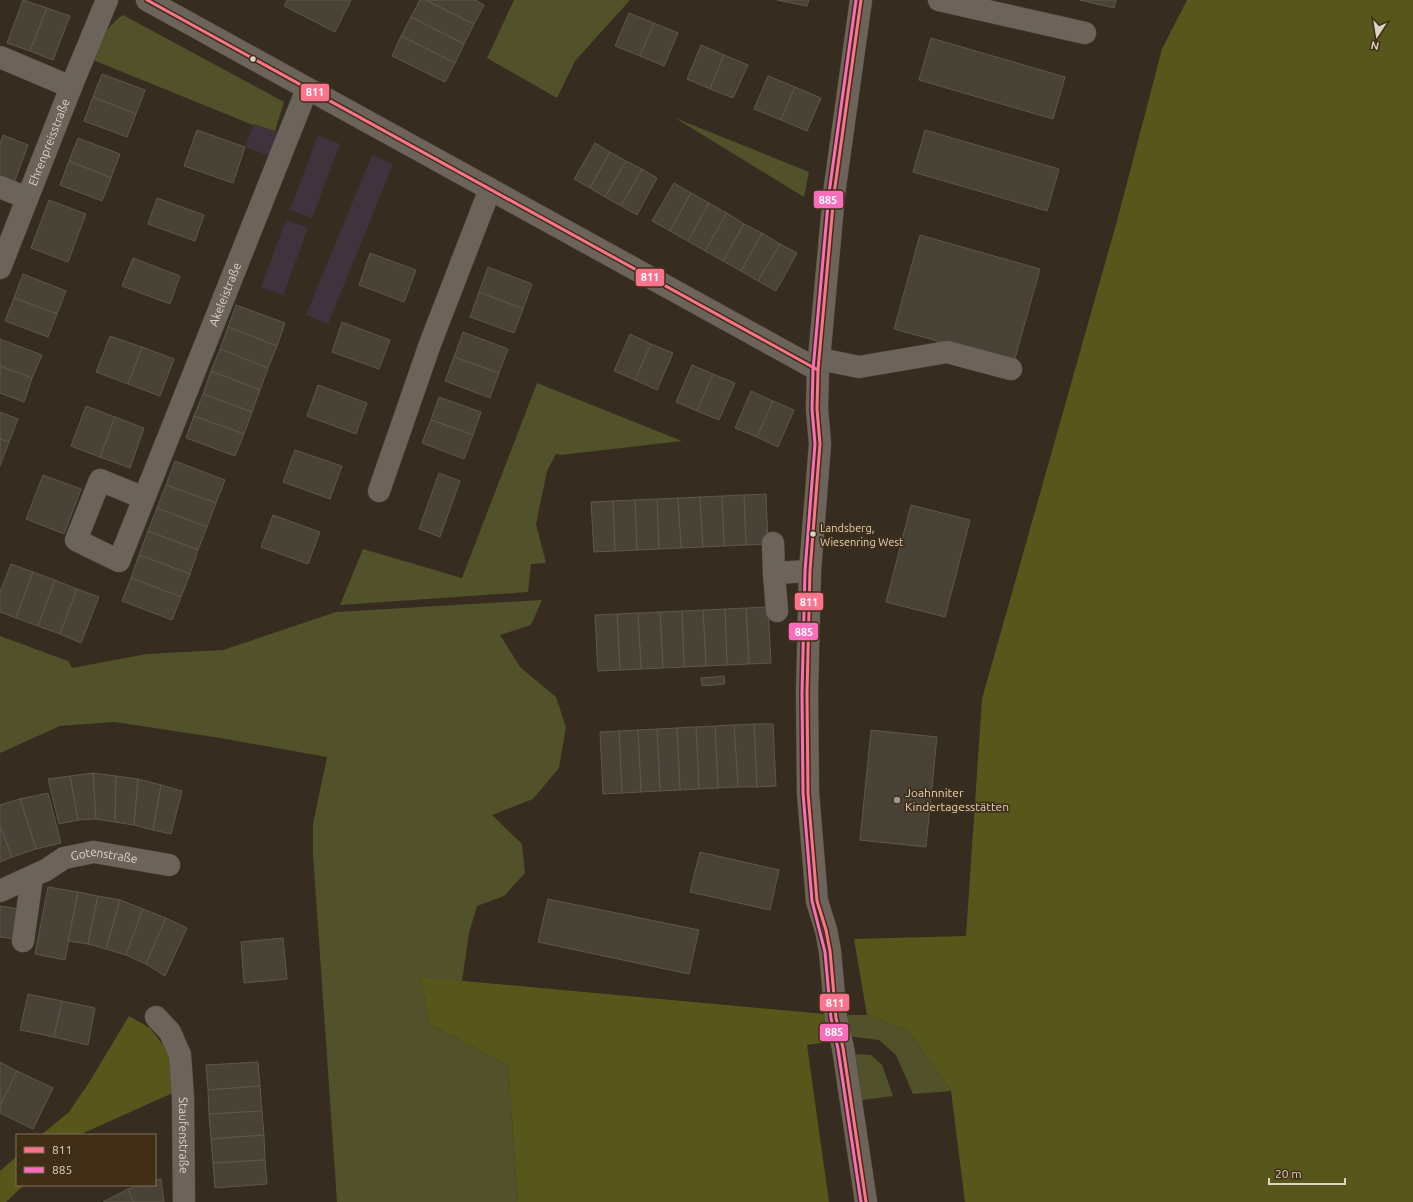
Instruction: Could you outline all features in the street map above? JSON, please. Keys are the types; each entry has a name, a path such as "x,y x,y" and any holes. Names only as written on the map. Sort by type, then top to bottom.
{"street":[{"name":"Ehrenpreisstraße","path":"0,268 107,0"},
{"path":"147,0 307,90 819,364 859,367 947,352 1011,369"},
{"path":"861,0 834,194 819,364 817,409 820,444 810,571 807,693 808,793 817,901 826,930 830,951 836,1018 843,1048 866,1202"},
{"path":"939,0 1085,33"},
{"name":"Ehrenpreisstraße","path":"0,57 71,87"},
{"name":"Akeleistraße","path":"144,498 307,90"},
{"name":"Ehrenpreisstraße","path":"0,187 28,198"},
{"path":"379,491 430,344 490,189"},
{"path":"773,543 777,612"},
{"path":"774,573 810,571"},
{"name":"Gotenstraße","path":"0,891 46,870 64,858 94,852 168,865"},
{"path":"23,941 32,877"},
{"name":"Staufenstraße","path":"156,1017 170,1032 180,1055 184,1202"}],"shaded area":[{"path":"514,0 630,0 575,61 557,98 487,58"},
{"path":"1187,0 1413,0 1413,1202 965,1202 951,1091 908,1030 867,1015 854,939 966,936 982,699 1117,221 1162,49"},
{"path":"123,15 284,102 275,131 254,124 253,125 93,60 97,47 104,34 113,23"},
{"path":"675,118 809,172 804,197"},
{"path":"254,124 278,132 270,156 245,147"},
{"path":"318,135 340,144 312,218 290,210"},
{"path":"372,155 393,164 328,324 306,315"},
{"path":"286,220 308,228 283,295 261,287"},
{"path":"537,383 682,441 561,455 556,454 547,471 536,524 546,563 531,564 528,592 340,605 363,549 462,578"},
{"path":"542,600 531,625 500,635 520,667 556,697 566,727 559,768 533,799 492,815 522,844 525,873 504,896 477,906 469,933 462,982 420,977 430,1024 508,1065 518,1202 337,1202 313,854 313,824 327,757 220,738 115,722 60,726 0,753 0,636 68,661 72,668 146,654 223,650 336,612"},
{"path":"420,977 825,1014 829,1042 807,1045 829,1202 518,1202 508,1065 430,1024"},
{"path":"845,1015 867,1015 908,1030 951,1091 913,1094 896,1055 879,1040 848,1036"},
{"path":"129,1016 150,1028 174,1059 175,1092 81,1134 42,1134 69,1112 90,1081"},
{"path":"853,1054 871,1055 882,1065 893,1096 862,1100"},
{"path":"16,1157 16,1186 23,1186 6,1202 0,1202 0,1171"}],"building":[{"path":"23,0 47,8 30,51 7,43"},
{"path":"287,0 351,0 335,32 284,6"},
{"path":"420,0 426,0 474,24 464,44 411,17"},
{"path":"426,0 475,0 484,5 474,24"},
{"path":"777,0 809,0 807,6"},
{"path":"1080,0 1116,0 1114,8"},
{"path":"47,8 70,16 53,60 30,51"},
{"path":"629,13 654,23 640,56 615,46"},
{"path":"411,17 464,44 455,63 401,36"},
{"path":"654,23 678,33 664,66 640,56"},
{"path":"401,36 455,63 445,82 392,56"},
{"path":"931,38 1065,77 1053,119 919,80"},
{"path":"701,45 724,55 710,89 687,79"},
{"path":"724,55 748,65 733,98 710,89"},
{"path":"102,74 145,90 136,114 93,97"},
{"path":"768,76 795,87 781,120 754,109"},
{"path":"795,87 821,98 807,131 781,120"},
{"path":"93,97 136,114 127,137 84,121"},
{"path":"197,130 245,147 233,183 184,166"},
{"path":"925,130 1059,169 1047,211 913,172"},
{"path":"3,135 28,145 14,183 0,177 0,144"},
{"path":"78,138 120,154 111,178 69,161"},
{"path":"595,143 610,152 590,188 574,179"},
{"path":"610,152 626,161 605,197 590,188"},
{"path":"69,161 111,178 102,201 60,185"},
{"path":"626,161 642,169 621,206 605,197"},
{"path":"642,169 657,178 637,215 621,206"},
{"path":"674,183 691,193 670,231 652,221"},
{"path":"691,193 709,203 688,241 670,231"},
{"path":"157,198 204,215 195,241 148,224"},
{"path":"49,200 86,214 68,262 31,248"},
{"path":"709,203 727,213 705,251 688,241"},
{"path":"727,213 744,224 723,261 705,251"},
{"path":"744,224 762,233 741,271 723,261"},
{"path":"762,233 780,244 758,281 741,271"},
{"path":"920,235 1040,269 1014,362 894,329"},
{"path":"780,244 797,253 776,291 758,281"},
{"path":"370,253 416,270 404,302 359,285"},
{"path":"133,258 180,276 170,304 122,286"},
{"path":"488,267 532,284 523,309 479,292"},
{"path":"23,274 66,291 57,314 14,298"},
{"path":"479,292 523,309 514,333 470,317"},
{"path":"14,298 57,314 48,337 5,321"},
{"path":"236,305 285,323 277,346 228,327"},
{"path":"342,322 390,340 379,369 332,352"},
{"path":"228,327 277,346 268,368 220,349"},
{"path":"463,332 508,349 499,373 454,357"},
{"path":"630,334 651,344 635,380 614,371"},
{"path":"110,336 142,347 128,384 96,372"},
{"path":"0,339 42,355 32,378 0,366"},
{"path":"651,344 673,353 657,390 635,380"},
{"path":"142,347 174,359 160,396 128,384"},
{"path":"220,349 268,368 260,390 211,371"},
{"path":"454,357 499,373 490,398 445,381"},
{"path":"692,365 713,374 697,411 676,402"},
{"path":"0,366 32,378 24,402 0,393"},
{"path":"211,371 260,390 252,412 203,394"},
{"path":"713,374 735,383 719,420 697,411"},
{"path":"318,385 367,403 356,434 307,416"},
{"path":"751,391 773,401 757,437 735,428"},
{"path":"203,394 252,412 244,434 194,416"},
{"path":"439,397 481,412 473,435 431,420"},
{"path":"773,401 794,410 778,447 757,437"},
{"path":"86,406 115,417 100,457 71,446"},
{"path":"0,412 18,419 9,442 0,439"},
{"path":"194,416 244,434 235,456 186,438"},
{"path":"115,417 144,428 130,468 100,457"},
{"path":"431,420 473,435 464,459 422,443"},
{"path":"0,439 9,442 0,466"},
{"path":"295,450 342,466 330,499 283,482"},
{"path":"175,461 225,480 216,503 166,485"},
{"path":"439,473 460,481 440,537 419,529"},
{"path":"43,475 81,489 64,534 26,519"},
{"path":"166,485 216,503 207,527 157,508"},
{"path":"766,494 768,544 746,545 744,495"},
{"path":"744,495 746,545 724,546 722,496"},
{"path":"722,496 724,546 703,547 700,497"},
{"path":"700,497 703,547 681,548 678,498"},
{"path":"678,498 681,548 659,549 657,499"},
{"path":"657,499 659,549 637,550 635,500"},
{"path":"635,500 637,550 615,551 613,501"},
{"path":"613,501 615,551 594,552 591,502"},
{"path":"911,505 970,520 945,617 886,602"},
{"path":"157,508 207,527 198,550 148,531"},
{"path":"273,515 320,532 308,564 261,547"},
{"path":"148,531 198,550 190,574 139,555"},
{"path":"139,555 190,574 181,597 131,578"},
{"path":"11,564 33,572 16,618 0,612 0,592"},
{"path":"33,572 55,580 38,626 16,618"},
{"path":"131,578 181,597 172,620 122,601"},
{"path":"55,580 77,589 60,634 38,626"},
{"path":"77,589 99,597 81,643 60,634"},
{"path":"768,607 771,663 749,664 746,608"},
{"path":"746,608 749,664 727,665 725,609"},
{"path":"725,609 727,665 706,666 703,610"},
{"path":"703,610 706,666 684,667 682,611"},
{"path":"682,611 684,667 663,668 660,612"},
{"path":"660,612 663,668 641,669 638,613"},
{"path":"638,613 641,669 620,670 617,614"},
{"path":"617,614 620,670 598,671 595,615"},
{"path":"724,676 725,684 702,686 701,678"},
{"path":"754,724 773,724 776,786 757,787"},
{"path":"754,724 757,787 738,787 734,725"},
{"path":"734,725 738,787 718,788 715,726"},
{"path":"715,726 718,788 699,789 696,727"},
{"path":"696,727 699,789 680,790 677,728"},
{"path":"677,728 680,790 660,791 657,729"},
{"path":"657,729 660,791 641,792 638,730"},
{"path":"638,730 641,792 622,793 619,731"},
{"name":"Joahnniter Kindertagesstätten","path":"871,730 937,737 926,847 860,840"},
{"path":"619,731 622,793 603,794 600,732"},
{"path":"93,773 96,819 78,820 70,776"},
{"path":"93,773 116,776 115,822 96,819"},
{"path":"70,776 78,820 59,824 48,779"},
{"path":"116,776 138,779 134,825 115,822"},
{"path":"138,779 161,785 153,830 134,825"},
{"path":"161,785 182,791 171,834 153,830"},
{"path":"48,793 61,843 36,849 20,799"},
{"path":"20,799 36,849 12,857 0,826 0,805"},
{"path":"0,826 12,857 0,862"},
{"path":"700,852 779,870 770,910 690,892"},
{"path":"48,887 78,892 65,960 35,954"},
{"path":"78,892 98,896 88,944 68,941"},
{"path":"98,896 120,900 106,949 88,944"},
{"path":"548,899 699,930 689,974 538,942"},
{"path":"120,900 143,909 126,955 106,949"},
{"path":"0,906 20,909 16,939 0,937"},
{"path":"143,909 166,918 146,964 126,955"},
{"path":"166,918 187,928 165,976 146,964"},
{"path":"283,938 287,979 244,983 241,942"},
{"path":"28,994 62,1001 54,1037 20,1030"},
{"path":"62,1001 95,1008 88,1045 54,1037"},
{"path":"0,1062 17,1071 0,1106"},
{"path":"258,1062 260,1086 208,1090 206,1065"},
{"path":"17,1071 53,1088 33,1129 0,1113 0,1106"},
{"path":"260,1086 262,1111 209,1114 208,1090"},
{"path":"262,1111 264,1135 211,1139 209,1114"},
{"path":"264,1135 265,1160 213,1163 211,1139"},
{"path":"265,1160 267,1184 215,1188 213,1163"},
{"path":"161,1179 164,1202 133,1202 128,1189 138,1186 156,1186 156,1180"},
{"path":"128,1189 133,1202 103,1202"}],"transit line":[{"name":"811","path":"147,0 818,370"},
{"name":"885","path":"856,0 829,193 813,370 812,409 815,444 805,571 802,693 803,793 812,901 825,952 831,1018 838,1049 861,1202"},
{"name":"811","path":"861,0 834,194 818,370 817,409 820,444 810,571 807,693 808,793 817,901 826,930 830,951 836,1018 843,1048 866,1202"}],"place":[{"name":"Landsberg, Wiesenring West","path":"813,534"},
{"name":"Joahnniter Kindertagesstätten","path":"897,800"}]}
